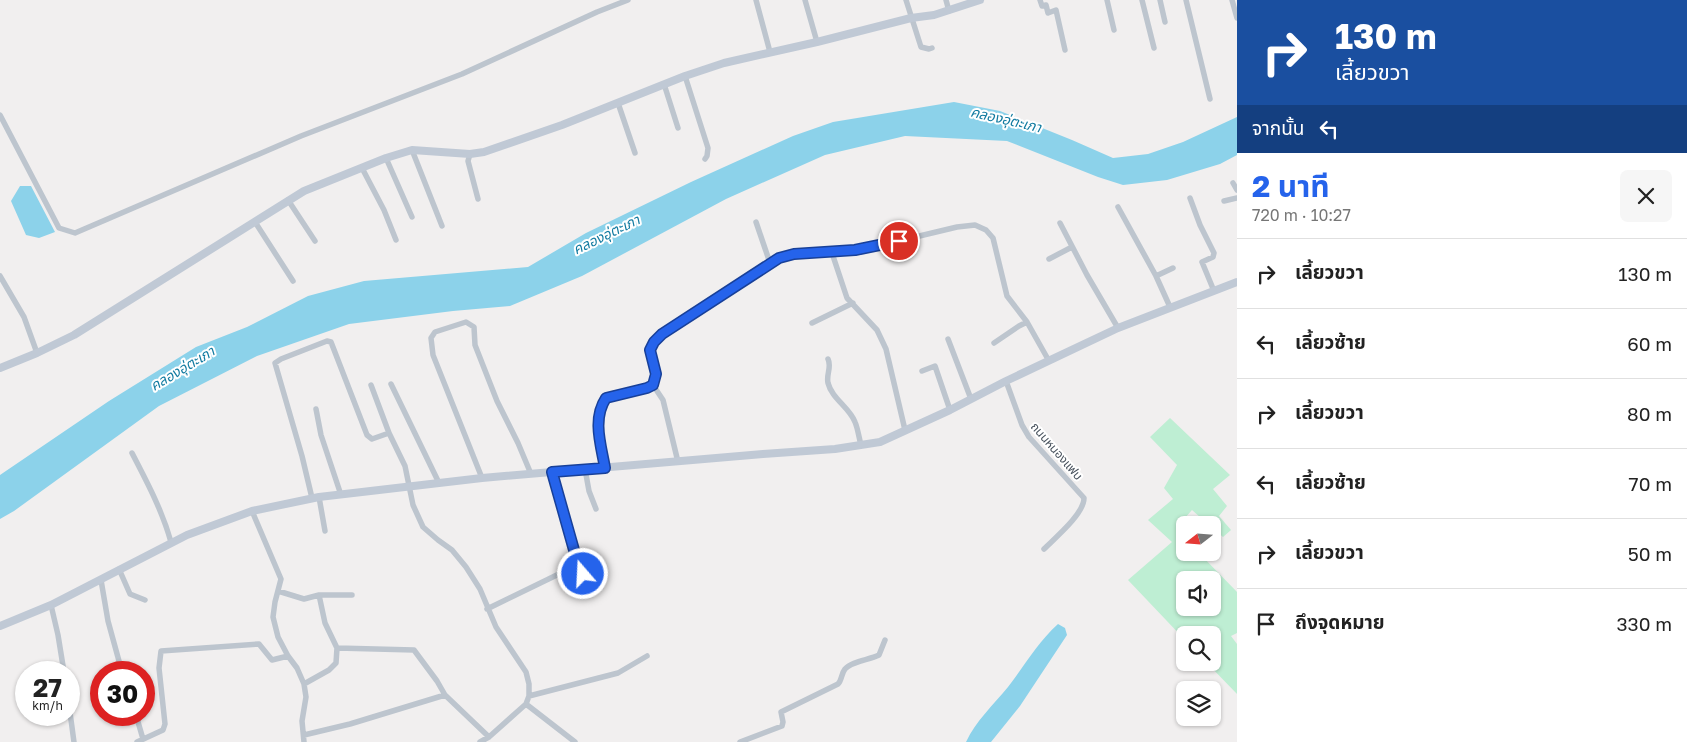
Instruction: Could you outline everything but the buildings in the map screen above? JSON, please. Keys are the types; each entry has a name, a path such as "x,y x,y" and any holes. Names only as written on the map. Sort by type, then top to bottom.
{"street":[{"path":"0,115 59,228 74,233 301,136 462,74 597,12 628,0"},
{"path":"756,0 770,52"},
{"path":"805,0 817,42"},
{"path":"906,0 921,47 932,48"},
{"path":"946,0 949,11"},
{"path":"0,368 74,335 304,191 386,158 412,150 470,154 492,149 724,62 817,42 911,18 934,15 980,0"},
{"path":"1040,0 1042,6 1046,5 1048,13 1056,10 1065,50"},
{"path":"1106,0 1114,30"},
{"path":"1142,0 1154,48"},
{"path":"1160,0 1165,22"},
{"path":"1186,0 1210,99"},
{"path":"1232,0 1237,18"},
{"path":"685,76 708,148 705,159"},
{"path":"664,84 678,128"},
{"path":"618,103 634,153"},
{"path":"412,150 442,226"},
{"path":"470,154 468,161 478,198"},
{"path":"386,158 412,217"},
{"path":"362,168 384,210 396,240"},
{"path":"1233,183 1237,190"},
{"path":"1190,198 1200,225 1214,253 1213,257 1202,262 1214,291"},
{"path":"1224,201 1237,198"},
{"path":"288,200 315,241"},
{"path":"1118,207 1156,276 1170,307"},
{"path":"254,222 293,281"},
{"path":"756,222 770,263"},
{"path":"1060,223 1118,328"},
{"path":"605,468 598,427 604,402 606,398 653,385 656,374 650,350 654,342 662,334 732,290 770,263 779,258 794,254 832,252 886,244 958,227 975,225 986,230 993,238 1007,296 1027,322 1050,360"},
{"path":"1050,259 1072,247"},
{"path":"832,252 847,298 878,330 886,349 905,430"},
{"path":"1156,276 1173,268"},
{"path":"0,276 24,317 37,353"},
{"path":"0,626 51,605 171,542 252,511 315,498 408,486 861,446 880,442 1118,328 1237,282"},
{"path":"812,323 853,303"},
{"path":"482,478 433,355 431,338 435,332 466,322 474,328 474,345 497,402 518,442 531,474"},
{"path":"994,343 1027,322"},
{"path":"948,339 971,399"},
{"path":"325,531 275,363 327,341 331,342 367,435 372,439 389,434"},
{"path":"828,360 830,363 828,382 836,397 855,422 861,446"},
{"path":"922,371 935,366 950,410"},
{"name":"ถนนหนองแฟบ","path":"1006,381 1022,425 1029,437 1084,498 1080,512 1044,550"},
{"path":"391,384 439,483"},
{"path":"371,385 389,434 405,466 413,505 423,527 452,550 466,567 480,589 496,627 526,672 530,684 526,704 489,737 480,742"},
{"path":"653,385 663,400 678,462"},
{"path":"316,409 321,435 341,495"},
{"path":"132,453 153,494 171,542"},
{"path":"585,469 589,491 596,509"},
{"path":"487,609 563,572 567,572 575,580 583,574 584,567 574,550 552,472"},
{"path":"252,511 281,578 273,617 278,637 297,668 304,684 306,696 302,721 304,742"},
{"path":"119,569 130,594 145,600"},
{"path":"100,580 119,661"},
{"path":"278,591 304,599 319,595 352,595"},
{"path":"304,684 336,663 337,648 326,627 319,595"},
{"path":"51,605 62,661"},
{"path":"740,742 782,726 784,722 781,712 838,684 841,681 843,672 848,667 879,655 885,640"},
{"path":"138,726 140,741 164,730 159,668 161,651 259,644 272,660 288,656"},
{"path":"337,648 414,650 445,695 489,737"},
{"path":"529,696 618,673 647,656"},
{"path":"304,735 350,724 445,695"},
{"path":"526,704 575,742"},
{"path":"72,726 74,742"}],"green space":[{"path":"1170,418 1230,475 1213,489 1227,506 1219,516 1199,516 1192,510 1187,516 1176,516 1176,561 1207,561 1217,571 1176,571 1176,616 1221,616 1221,576 1237,592 1237,633 1231,636 1237,644 1237,694 1215,671 1221,671 1221,626 1176,626 1176,631 1128,580 1172,542 1148,520 1173,499 1164,488 1177,465 1150,437"},
{"path":"1221,518 1231,530 1223,537 1221,535"}],"water":[{"name":"คลองอุ่ตะเภา","path":"954,102 1000,111 1113,158 1148,154 1183,142 1237,117 1237,155 1220,164 1167,180 1123,185 1007,141 905,136 825,155 726,199 582,276 510,306 349,324 257,356 159,406 14,511 0,519 0,475 109,401 196,347 247,327 308,296 364,281 528,267 586,233 691,182 793,136 833,122"},
{"path":"20,186 31,186 55,232 39,238 26,235 11,201"},
{"path":"1058,624 1065,628 1067,635 1020,706 991,742 966,742 980,720 1008,687 1044,638"}],"route":[{"path":"583,574 585,571 584,567 574,550 552,472 605,468 598,427 604,402 606,398 653,385 656,374 650,350 654,342 662,334 779,258 794,254 855,250 899,241"}]}
